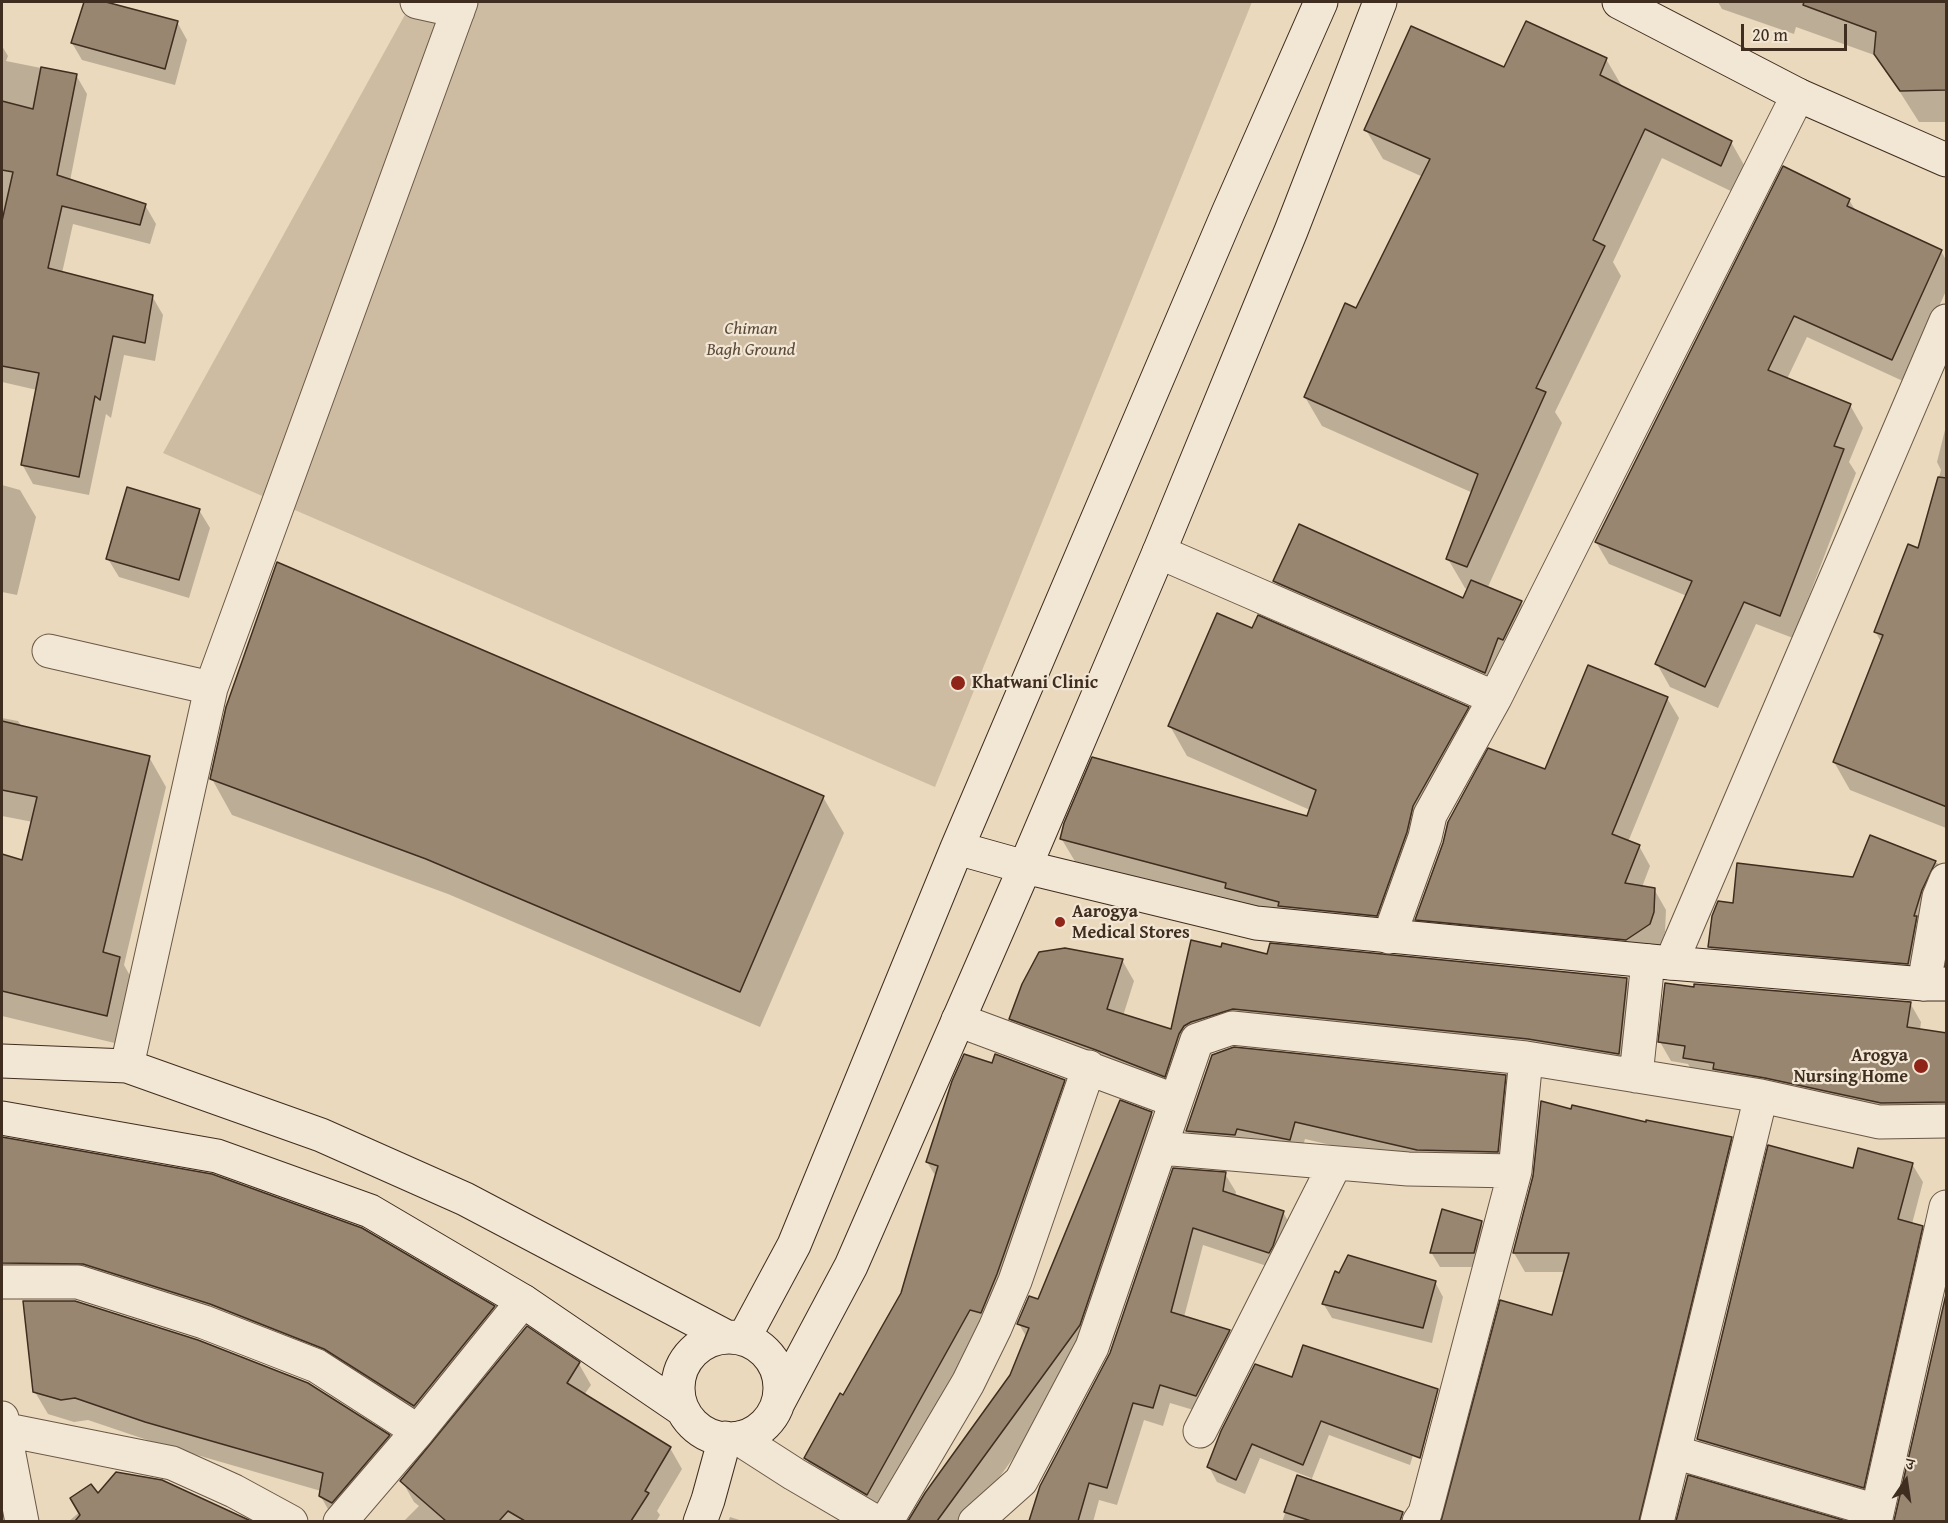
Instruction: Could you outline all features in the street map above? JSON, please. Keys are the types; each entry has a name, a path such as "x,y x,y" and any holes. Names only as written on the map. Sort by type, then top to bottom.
{"street":[{"path":"127,1066 211,688 459,6 417,2"},
{"path":"734,1337 794,1245 957,848 1218,235 1321,2"},
{"path":"734,1337 709,1340 695,1349 684,1362 678,1378 678,1395 683,1410 700,1430 712,1436 732,1438 752,1434 772,1416 851,1266 1159,552 1291,231 1380,2"},
{"path":"1618,2 1798,95 1947,160"},
{"path":"1389,937 1425,837 1430,815 1495,698 1798,95"},
{"path":"1636,1076 1660,962 1934,383 1947,321"},
{"path":"1159,552 1495,698"},
{"path":"49,651 211,688"},
{"path":"957,848 1025,867 1256,923 1660,962 1935,984 1939,897 1947,880"},
{"path":"958,1020 1176,1101"},
{"path":"975,1521 1021,1480 1092,1347 1197,1040 1232,1028 1526,1058 1761,1096 1880,1122 1947,1122"},
{"path":"1419,1521 1425,1513 1515,1171 1526,1058"},
{"path":"2,1061 127,1066 321,1135 455,1194 734,1337 758,1345 770,1356 778,1371 780,1387 778,1403"},
{"path":"886,1521 968,1383 995,1328 1015,1281 1089,1067"},
{"path":"1657,1521 1761,1096"},
{"path":"2,1118 217,1155 370,1211 523,1301 683,1410"},
{"path":"1161,1148 1408,1169 1515,1171"},
{"path":"1200,1431 1335,1164"},
{"path":"1674,1452 1876,1516 1947,1207"},
{"path":"2,1282 78,1282 204,1322 317,1366 418,1431"},
{"path":"340,1521 418,1431 523,1301"},
{"path":"22,1521 2,1426 172,1463 234,1491 291,1521"},
{"path":"700,1521 732,1438"},
{"path":"732,1438 876,1521"}],"green space":[{"name":"Chiman Bagh Ground","path":"412,2 1252,2 935,787 163,453"}],"building":[{"path":"84,2 106,2 178,21 165,69 71,43"},
{"path":"1804,2 1947,2 1947,90 1900,91 1874,54 1876,32 1803,5"},
{"path":"1526,21 1607,58 1600,75 1732,141 1721,166 1645,129 1593,240 1605,246 1536,388 1546,392 1467,567 1446,559 1478,474 1304,397 1345,303 1356,308 1430,159 1364,130 1411,26 1504,67"},
{"path":"41,67 77,74 57,175 146,204 140,225 62,206 48,268 153,295 145,343 113,336 100,400 95,396 79,477 21,465 39,373 2,366 2,221 13,172 2,170 2,101 33,109"},
{"path":"1783,166 1850,199 1847,206 1942,250 1892,360 1794,316 1768,370 1851,404 1834,446 1844,449 1780,616 1744,602 1705,687 1655,664 1692,581 1595,542"},
{"path":"1938,477 1947,478 1947,807 1833,762 1883,635 1874,632 1908,544 1918,548"},
{"path":"127,487 200,509 179,580 106,559"},
{"path":"1299,524 1463,598 1471,580 1522,601 1503,640 1498,638 1485,673 1273,581"},
{"path":"277,562 824,796 740,992 426,859 210,779 226,707"},
{"path":"1217,613 1252,628 1258,615 1469,707 1413,806 1407,832 1377,916 1278,906 1279,902 1225,888 1226,883 1060,839 1064,823 1092,757 1307,816 1316,790 1168,726"},
{"path":"1588,665 1668,697 1612,834 1640,845 1625,883 1655,888 1654,912 1650,924 1626,940 1415,920 1443,843 1448,822 1488,748 1545,769"},
{"path":"2,721 150,756 103,952 120,957 107,1016 2,991 2,854 22,860 37,797 2,790"},
{"path":"1870,835 1936,861 1922,890 1914,916 1917,916 1908,964 1708,947 1712,916 1718,901 1733,903 1737,863 1853,877"},
{"path":"1191,940 1221,947 1222,943 1267,954 1270,943 1627,978 1619,1054 1528,1039 1233,1009 1184,1026 1179,1034 1165,1077 1009,1019 1022,984 1039,952 1065,948 1123,959 1107,1009 1171,1029"},
{"path":"1665,983 1911,1002 1907,1027 1947,1033 1947,1102 1881,1103 1713,1069 1714,1063 1683,1058 1685,1046 1658,1042"},
{"path":"1234,1047 1506,1075 1498,1152 1417,1150 1295,1122 1290,1140 1237,1129 1235,1135 1186,1131 1212,1055"},
{"path":"964,1054 992,1063 995,1054 1065,1080 997,1274 981,1313 970,1310 867,1495 804,1458 840,1393 843,1395 901,1293 938,1166 926,1162 952,1081"},
{"path":"1120,1100 1152,1112 1080,1325 937,1521 908,1521 925,1493 1010,1375 1029,1328 1017,1324 1029,1296 1038,1299"},
{"path":"1541,1101 1571,1109 1572,1105 1646,1122 1646,1120 1732,1137 1639,1521 1441,1521 1500,1300 1552,1315 1569,1253 1513,1253 1533,1176"},
{"path":"2,1137 212,1174 362,1228 495,1306 414,1406 324,1349 210,1304 83,1264 2,1263"},
{"path":"1768,1145 1853,1168 1858,1148 1913,1163 1898,1219 1923,1226 1864,1488 1697,1439"},
{"path":"1173,1168 1226,1172 1223,1191 1284,1211 1273,1246 1269,1253 1193,1228 1171,1312 1230,1330 1196,1396 1160,1385 1153,1408 1133,1403 1107,1488 1089,1483 1078,1521 1029,1521 1040,1486 1110,1353"},
{"path":"1442,1209 1482,1221 1474,1253 1430,1253"},
{"path":"1348,1255 1436,1281 1423,1328 1322,1304 1335,1271 1339,1273"},
{"path":"1947,1290 1947,1521 1894,1521"},
{"path":"23,1301 75,1301 198,1340 308,1383 390,1435 332,1503 319,1496 323,1473 145,1422 75,1398 61,1400 33,1392"},
{"path":"527,1326 580,1362 567,1383 671,1447 645,1491 649,1493 631,1521 525,1521 508,1511 499,1521 446,1521 400,1481"},
{"path":"1303,1345 1438,1389 1420,1458 1321,1421 1303,1465 1252,1444 1236,1480 1207,1467 1221,1431 1255,1364 1292,1377"},
{"path":"116,1472 162,1480 251,1521 75,1521 80,1515 70,1498 91,1484 98,1493"},
{"path":"1297,1475 1403,1512 1400,1521 1311,1521 1284,1512"},
{"path":"1688,1475 1846,1521 1676,1521"}],"place":[{"name":"Khatwani Clinic","path":"958,683"},
{"name":"Aarogya Medical Stores","path":"1060,922"},
{"name":"Arogya Nursing Home","path":"1921,1066"}]}
